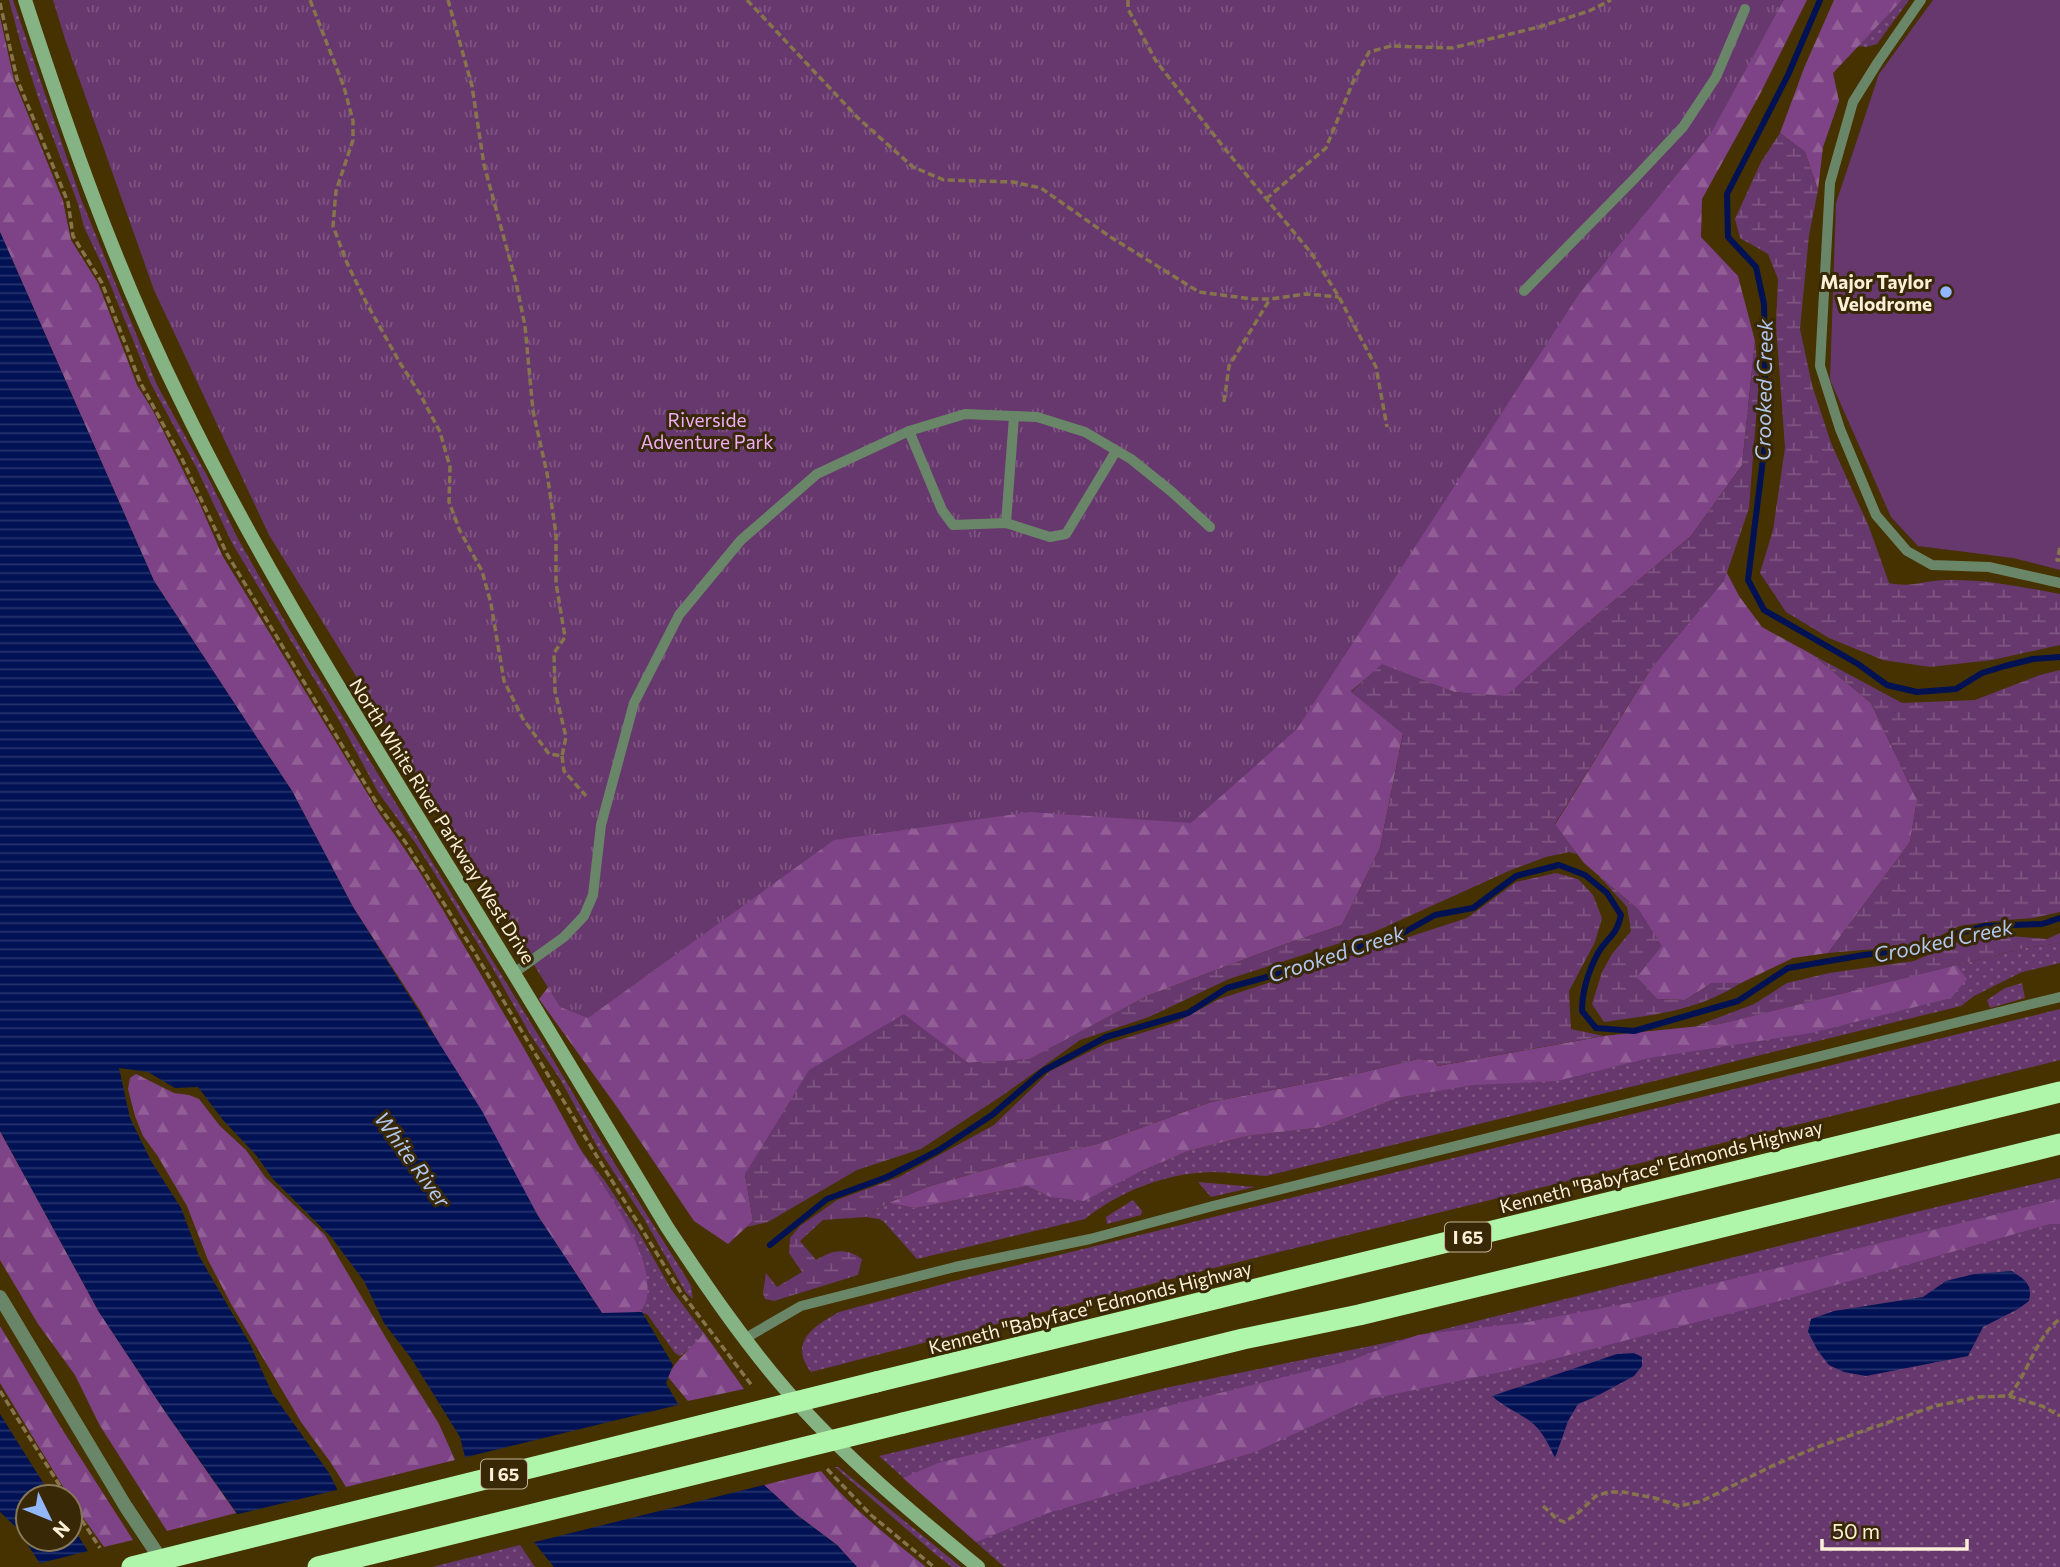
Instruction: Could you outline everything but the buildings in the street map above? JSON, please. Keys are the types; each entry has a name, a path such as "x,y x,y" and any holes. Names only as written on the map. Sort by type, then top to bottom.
{"highway":[{"name":"Kenneth \"Babyface\" Edmonds Highway","path":"132,1567 2060,1092"},
{"name":"I 65","path":"318,1567 1243,1339 1359,1315 2060,1144"}],"street":[{"name":"North White River Parkway West Drive","path":"25,0 102,220 145,325 196,432 288,601 667,1227 744,1339 787,1391 836,1443 978,1567"},
{"path":"0,1297 165,1567"}],"lane":[{"path":"1921,0 1853,102 1830,183 1820,366 1840,429 1876,515 1907,551 1932,565 1953,568 1989,567 2060,583"},
{"path":"1524,292 1683,127 1716,77 1745,9"},
{"path":"514,973 564,937 584,916 593,895 601,825 634,704 679,615 741,540 817,474 909,430 965,414 1037,418 1086,432 1131,459 1210,527"},
{"path":"1006,523 1014,416"},
{"path":"909,430 942,510 953,525 1006,523 1050,537 1066,534 1116,451"},
{"path":"744,1339 801,1306 1090,1238 2060,997"}],"path":[{"path":"310,0 344,87 354,121 353,141 336,191 333,226 366,302 440,432 450,467 449,502 460,531 482,571 491,604 504,681 523,719 549,754 562,756"},
{"path":"448,0 472,86 484,165 516,282 525,326 533,411 547,473 556,534 556,583 565,637 554,653 555,691 566,737 562,756 564,771 586,796"},
{"path":"747,0 849,108 914,167 944,180 1013,182 1041,188 1109,236 1199,292 1252,299 1306,294 1339,297"},
{"path":"1128,0 1128,9 1156,61 1312,254 1339,297 1376,367 1387,427"},
{"path":"1266,199 1326,148 1353,82 1369,52 1391,46 1452,48 1539,27 1589,11 1611,0"},
{"path":"1223,402 1229,366 1270,299"},
{"path":"2060,548 2057,560 2060,560"},
{"path":"2009,1396 2039,1345 2060,1319"},
{"path":"0,1391 58,1483"},
{"path":"1543,1506 1564,1522 1576,1515 1596,1496 1608,1493 1623,1492 1679,1506 1702,1501 1774,1465 1891,1420 1935,1406 1967,1400 2009,1396 2042,1406 2060,1416"},
{"path":"827,1469 871,1515 934,1567"},
{"path":"84,1523 100,1548"}],"green space":[{"path":"9,0 13,0 81,199 157,385 211,483 237,537 289,629 684,1274 691,1286 693,1299 686,1293 643,1217 598,1148 560,1079 531,1036 442,885 378,792 339,720 232,543 196,467 151,384 84,227 41,106"},
{"name":"Riverside Adventure Park","path":"53,0 1784,0 1711,133 1579,294 1297,729 1191,823 1030,812 834,840 588,1018 560,1007 269,535 154,290"},
{"path":"1761,0 1807,0 1760,94 1702,199 1701,237 1738,276 1755,341 1742,465 1691,536 1579,630 1506,697 1454,692 1382,665 1351,691 1403,733 1380,848 1342,925 1147,996 1029,1060 968,1063 904,1015 745,1174 753,1221 728,1244 694,1221 617,1107 539,999 567,963"},
{"path":"1834,0 1902,0 1833,73 1839,101 1823,147 1818,190 1805,152 1780,133 1804,68"},
{"path":"1902,0 1909,0 1877,44 1857,46"},
{"name":"Major Taylor Velodrome","path":"1933,0 2060,0 2060,570 2013,558 1918,546 1891,517 1830,380 1836,203 1879,74"},
{"path":"0,17 14,80 63,201 71,240 98,283 137,385 199,502 222,555 381,816 434,896 630,1230 647,1278 647,1297 640,1311 630,1314 602,1313 538,1216 420,1010 353,907 292,791 154,581 0,232"},
{"path":"1780,133 1805,152 1818,190 1809,235 1800,329 1812,385 1831,443 1869,527 1889,583 1905,585 1961,580 2060,594 2060,645 1992,660 1930,667 1883,660 1829,638 1786,612 1760,573 1773,530 1785,448 1776,325 1778,279 1768,254 1740,238 1735,219 1761,162"},
{"path":"1755,341 1759,380 1749,508 1724,581 1650,670 1555,824 1577,854 1569,852 1546,857 1511,870 1374,932 1229,979 1149,1017 1080,1040 921,1149 857,1170 768,1222 747,1227 753,1221 745,1174 809,1070 904,1014 968,1063 1029,1059 1147,996 1342,925 1380,848 1403,734 1351,692 1382,664 1454,692 1506,696 1579,630 1691,536 1742,465"},
{"path":"1727,573 1739,596 1762,627 1813,655 1871,703 1917,800 1910,842 1828,953 1793,958 1741,983 1712,983 1685,1000 1657,999 1637,978 1639,910 1584,863 1555,825 1650,670"},
{"path":"1813,655 1902,703 1975,700 2060,670 2060,912 2033,918 1959,926 1922,945 1828,953 1910,842 1917,800 1871,703"},
{"path":"1556,873 1578,879 1593,895 1602,918 1595,942 1569,991 1571,1029 1604,1036 1437,1066 1433,1060 1418,1059 1211,1102 1097,1144 1009,1163 927,1187 888,1203 866,1217 823,1220 800,1241 816,1260 839,1251 856,1255 862,1259 858,1275 774,1301 765,1299 763,1293 766,1273 777,1287 802,1272 789,1253 790,1238 800,1226 837,1200 899,1177 994,1125 1050,1071 1103,1045 1177,1022 1219,999 1467,918 1516,882"},
{"path":"1598,875 1639,910 1662,946 1637,977 1657,999 1685,1000 1712,983 1741,983 1692,1006 1604,1022 1592,1004 1602,972 1612,954 1631,931 1627,907"},
{"path":"2060,933 2060,943 2026,948 1720,1024 1696,1026 1754,1004 1787,983 1829,973 1914,961 1955,943 1999,935 2047,939"},
{"path":"2060,943 2060,963 2022,972 1974,996 1961,1006 1266,1176 1212,1172 1161,1180 1128,1192 1085,1219 917,1259 884,1222 866,1217 888,1203 916,1208 1027,1186 1050,1197 1139,1172 1188,1151 1247,1136 1323,1127 1397,1098 1437,1091 1604,1036 1720,1024 2026,948"},
{"path":"1956,965 1967,979 1951,998 1811,1033 1649,1058 1557,1081 1473,1085 1397,1098 1323,1127 1247,1136 1188,1151 1139,1172 1084,1201 1050,1197 1027,1186 916,1208 888,1203 927,1187 1009,1163 1097,1144 1211,1102 1418,1059 1433,1060 1438,1066 1604,1036 1720,1024"},
{"path":"2022,983 2025,998 1990,1008 1987,1000 2005,988"},
{"path":"2060,1009 2060,1060 1214,1268 811,1372 802,1352 803,1344 813,1329 839,1312 969,1277"},
{"path":"136,1074 174,1093 199,1099 220,1126 246,1150 265,1177 325,1235 439,1424 455,1460 346,1487 301,1422 231,1304 208,1260 187,1206 143,1136 128,1089 130,1078"},
{"path":"0,1131 99,1312 236,1513 167,1531 99,1424 75,1375 38,1324 0,1260"},
{"path":"583,1153 638,1231 671,1289 704,1333 680,1356 647,1314 637,1312 644,1307"},
{"path":"2060,1178 2060,1567 1004,1567 879,1456 1165,1388 1400,1340"},
{"path":"1198,1182 1255,1187 1211,1197"},
{"path":"2060,1199 2060,1224 2050,1224 1783,1300 1506,1371 1370,1399 1255,1452 1048,1513 976,1542 903,1478 938,1463 1349,1361 1418,1335 1528,1322 1650,1299"},
{"path":"1133,1200 1142,1211 1141,1215 1107,1224 1106,1217"},
{"path":"0,1326 133,1540 104,1547 84,1519 84,1483 61,1483 0,1383"},
{"path":"704,1333 744,1389 688,1401 668,1377 679,1359"},
{"path":"835,1467 961,1567 952,1567 935,1554"},
{"path":"821,1471 858,1510 926,1567 857,1567 837,1545 797,1515 764,1485"},
{"path":"520,1545 535,1567 432,1567"}],"water":[{"name":"White River","path":"0,232 154,581 292,791 353,907 482,1111 538,1216 602,1313 642,1312 673,1365 666,1383 682,1411 797,1515 837,1545 857,1567 554,1567 465,1457 460,1437 411,1358 384,1323 364,1281 332,1238 273,1179 198,1087 175,1088 148,1072 119,1068 130,1118 151,1161 181,1208 199,1256 250,1344 272,1393 329,1473 376,1567 248,1529 99,1312 0,1131"},
{"path":"2012,1271 2027,1283 2030,1290 2029,1301 1983,1327 1968,1356 1866,1376 1844,1372 1829,1365 1808,1332 1811,1319 1834,1311 1923,1297 1946,1281 1974,1274"},
{"path":"1634,1353 1642,1357 1642,1366 1634,1376 1578,1404 1568,1421 1555,1458 1545,1438 1534,1425 1492,1396 1617,1354"},
{"path":"0,1414 43,1483 14,1483 14,1525 0,1512"},
{"path":"84,1545 98,1567 42,1567 33,1553 84,1553"}],"pier":[{"path":"682,1404 768,1484 531,1543 462,1458"},
{"path":"341,1489 379,1567 266,1567 234,1515"},
{"path":"92,1550 102,1567 38,1567 37,1564 84,1553"}],"waterway":[{"name":"Crooked Creek","path":"1820,0 1788,75 1727,194 1728,237 1756,267 1764,304 1766,435 1748,580 1764,610 1858,664 1887,685 1917,692 1956,689 1982,673 2033,659 2060,657"},
{"name":"Crooked Creek","path":"770,1245 827,1199 887,1177 939,1150 992,1115 1043,1071 1106,1037 1188,1013 1227,988 1396,937 1435,915 1473,908 1516,876 1559,865 1585,875 1607,893 1621,915 1614,932 1595,960 1585,988 1582,1011 1596,1028 1634,1031 1738,1001 1788,968 1924,948 1952,935 1985,926 2042,924 2060,918"}],"place":[{"name":"Major Taylor Velodrome","path":"1946,292"}]}
